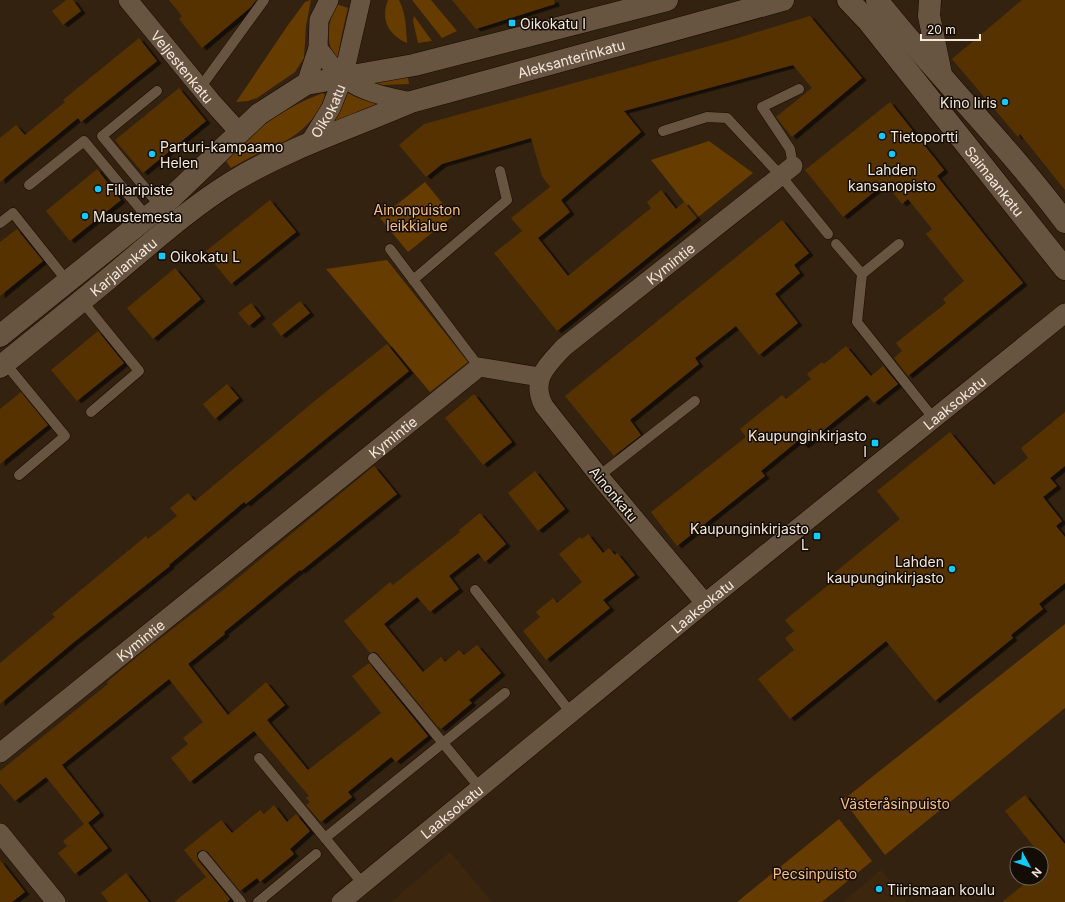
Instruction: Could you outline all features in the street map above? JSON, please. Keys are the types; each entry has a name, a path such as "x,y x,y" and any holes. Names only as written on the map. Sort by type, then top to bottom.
{"main road":[{"path":"343,78 414,65 667,0"},
{"name":"Aleksanterinkatu","path":"361,123 411,102 783,0"},
{"name":"Saimaankatu","path":"848,0 868,21 1065,269"},
{"name":"Saimaankatu","path":"877,0 1047,198 1065,222"},
{"name":"Saimaankatu","path":"930,0 929,16 942,77"},
{"name":"Karjalankatu","path":"3,328 67,281 154,212 259,114 306,84 343,78"},
{"name":"Karjalankatu","path":"3,365 181,218 231,182 310,142 361,123"}],"street":[{"name":"Veljestenkatu","path":"128,0 200,88 239,132"},
{"path":"306,84 318,48 320,20 329,0"},
{"name":"Oikokatu","path":"310,142 331,108 343,78 361,0"},
{"name":"Oikokatu","path":"318,48 343,78 361,88 379,95 411,102"},
{"name":"Kymintie","path":"540,378 545,367 564,347 787,171"},
{"name":"Laaksokatu","path":"341,902 705,603 1065,313"},
{"path":"479,367 540,378"},
{"name":"Kymintie","path":"0,753 479,367"},
{"name":"Ainonkatu","path":"540,378 539,396 544,406 598,476 705,603"},
{"path":"0,833 56,902"}],"lane":[{"path":"200,88 264,0"},
{"path":"787,171 790,149 762,107 799,89"},
{"path":"154,212 102,136 157,91"},
{"path":"663,131 707,117 727,118 787,171 828,234"},
{"path":"29,185 84,141 154,212"},
{"path":"413,280 507,200 500,171"},
{"path":"0,223 13,213 67,281"},
{"path":"836,244 862,274"},
{"path":"899,244 862,274 857,322 934,419"},
{"path":"390,249 479,367"},
{"path":"82,301 139,371 91,412"},
{"path":"3,365 65,436 19,475"},
{"path":"598,476 695,401"},
{"path":"475,590 571,713"},
{"path":"374,658 480,788"},
{"path":"325,838 505,693"},
{"path":"259,758 363,884"},
{"path":"258,902 316,854"},
{"path":"203,856 241,902"}],"shaded area":[{"path":"450,852 492,902 391,902"},
{"name":"Tiirismaan koulu","path":"881,870 907,902 843,902"}],"green space":[{"path":"311,0 306,26 304,58 295,72 257,98 248,101 236,102 288,25 305,2"},
{"path":"388,0 399,0 406,26 407,43 395,36 388,26 385,14"},
{"path":"412,0 431,0 457,31 442,38"},
{"path":"336,4 348,8 337,60 330,46 329,39 329,25"},
{"path":"414,16 432,41 418,43 413,21"},
{"path":"408,78 409,84 383,85 368,83 385,79"},
{"path":"346,91 359,98 384,104 329,126"},
{"path":"323,93 325,95 323,102 316,115 295,135 231,168 225,160 248,137 264,124 305,100"},
{"path":"709,141 753,173 697,218 651,160"},
{"name":"Ainonpuiston leikkialue","path":"425,182 453,216 408,252 380,218"},
{"path":"387,260 468,362 430,392 326,269"},
{"name":"Västeråsinpuisto","path":"1065,624 1065,708 885,855 843,800"},
{"name":"Pecsinpuisto","path":"839,819 872,861 822,902 737,902"}],"building":[{"path":"66,0 73,0 81,11 63,25 52,11"},
{"path":"169,0 256,0 251,7 202,48 179,19 182,16"},
{"path":"452,0 554,0 555,4 476,29"},
{"path":"1022,0 1065,0 1065,190 1020,134 1018,137 952,59"},
{"path":"810,16 862,78 792,137 776,117 812,88 793,65 624,111 641,132 561,200 570,212 538,238 568,276 651,208 647,202 661,190 676,209 684,202 697,218 557,331 494,253 522,231 511,218 550,187 542,176 531,138 442,164 426,177 399,145 424,124 728,41"},
{"path":"139,38 157,61 81,122 78,118 0,182 0,138 16,125 25,135 65,102 63,100"},
{"path":"179,88 206,121 143,173 115,140"},
{"path":"890,102 944,170 937,176 1023,283 908,376 894,358 902,351 896,343 946,303 943,299 964,281 926,234 932,229 908,199 902,204 885,183 843,217 805,170"},
{"path":"97,169 121,200 70,241 46,211"},
{"path":"270,200 296,232 231,284 205,252"},
{"path":"782,220 809,253 794,265 800,273 775,294 798,323 759,355 736,326 695,358 699,364 630,420 641,435 614,456 565,396"},
{"path":"17,229 43,261 0,296 0,242"},
{"path":"175,268 201,299 153,339 127,308"},
{"path":"300,301 310,313 281,336 272,324"},
{"path":"251,303 261,316 249,326 238,313"},
{"path":"98,331 124,363 77,401 51,370"},
{"path":"387,344 409,371 246,504 244,502 169,565 170,566 74,642 0,704 0,663 55,617 52,614 146,536 148,539 177,516 170,508 188,493 195,501 317,399"},
{"path":"846,346 871,376 883,366 898,384 874,403 867,395 804,446 799,440 761,471 765,476 677,546 651,512 746,437 740,429 782,395 786,399 811,379 807,374 822,362 824,364"},
{"path":"227,384 239,398 215,419 203,404"},
{"path":"21,392 48,425 0,464 0,409"},
{"path":"474,394 512,442 483,465 445,418"},
{"name":"Lahden kaupunginkirjasto","path":"1065,412 1065,466 1050,478 1057,486 1043,497 1062,521 1056,526 1065,537 1065,583 1039,604 1043,609 1011,635 1013,638 935,701 886,641 790,719 758,679 794,650 785,638 794,631 785,620 837,578 833,574 900,519 877,491 950,432 994,485 1028,458 1021,448"},
{"path":"374,466 397,494 301,571 300,570 224,632 225,634 188,664 228,715 266,682 285,705 267,720 308,770 381,713 352,676 369,663 428,736 396,762 391,757 348,792 352,797 321,822 306,805 310,802 306,798 309,796 254,731 190,782 171,758 188,744 183,738 203,722 169,679 62,765 100,813 88,823 108,848 75,874 58,853 67,846 63,841 84,824 46,777 15,801 0,783 0,771 108,684 107,682 144,651 223,590"},
{"path":"535,471 565,509 538,531 508,493"},
{"path":"480,513 506,544 485,562 478,553 449,576 459,589 430,612 417,597 384,624 423,672 441,657 445,662 459,650 464,655 477,645 501,673 469,700 472,703 441,729 378,654 375,652 370,653 344,621 390,582 393,585 460,532 459,530"},
{"path":"588,534 603,553 609,548 615,555 617,553 635,575 603,600 610,608 546,660 523,631 540,617 536,612 553,598 557,603 582,582 559,554 580,537 582,539"},
{"path":"1025,795 1065,844 1065,902 1002,902 1022,886 1049,886 1049,846 1033,846 1005,811"},
{"path":"274,805 287,822 296,814 310,831 290,849 294,854 260,882 257,878 240,891 208,852 202,850 197,853 198,860 230,899 227,902 174,902 206,877 184,850 221,820 232,833 260,810 264,814"},
{"path":"0,860 25,892 12,902 0,902"},
{"path":"126,873 149,902 108,902 101,893"}],"place":[{"name":"Oikokatu I","path":"512,23"},
{"name":"Kino Iiris","path":"1005,102"},
{"name":"Tietoportti","path":"882,136"},
{"name":"Parturi-kampaamo Helen","path":"152,154"},
{"name":"Lahden kansanopisto","path":"892,154"},
{"name":"Fillaripiste","path":"98,189"},
{"name":"Maustemesta","path":"85,216"},
{"name":"Oikokatu L","path":"162,256"},
{"name":"Kaupunginkirjasto I","path":"875,443"},
{"name":"Kaupunginkirjasto L","path":"817,536"},
{"name":"Lahden kaupunginkirjasto","path":"952,569"},
{"name":"Tiirismaan koulu","path":"879,889"}]}
